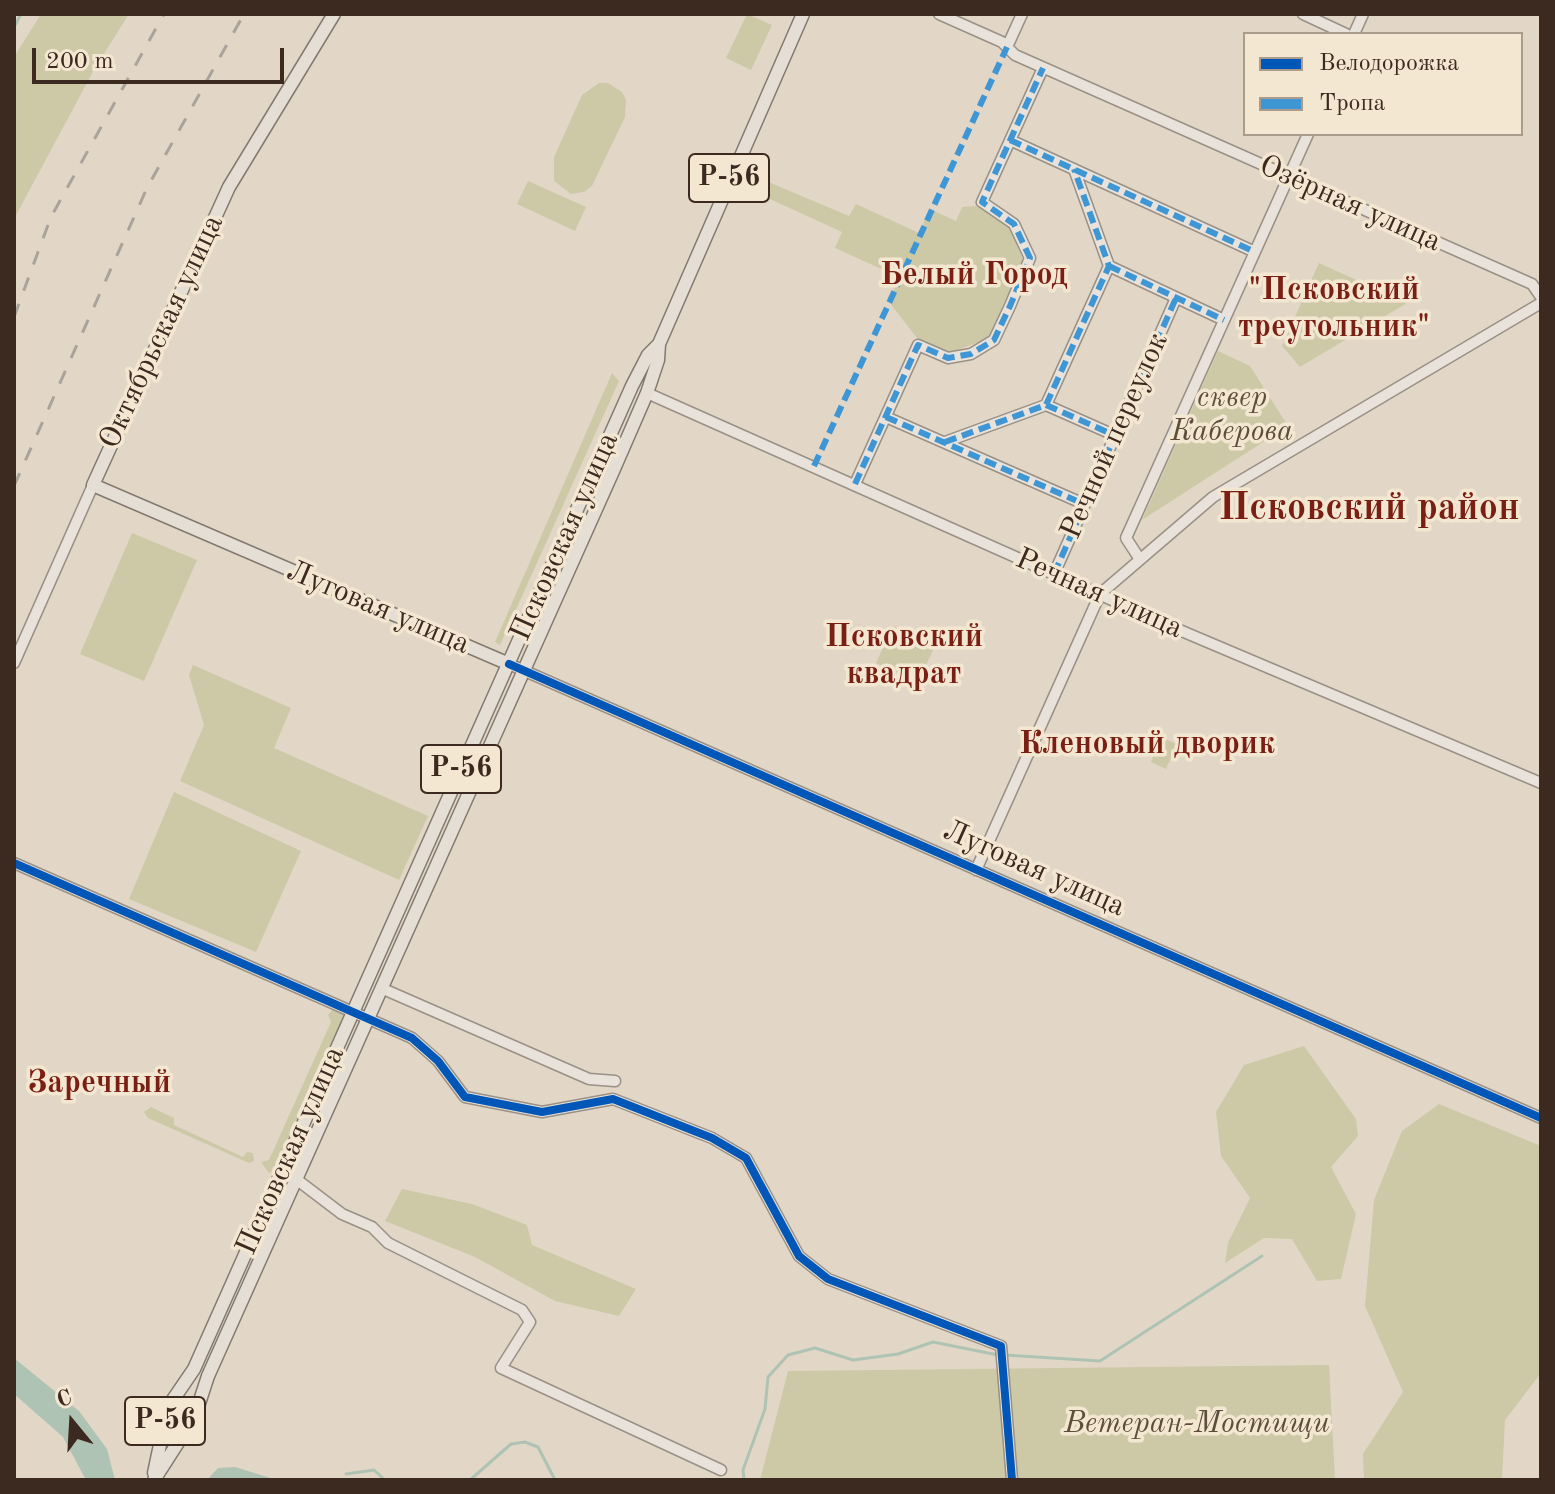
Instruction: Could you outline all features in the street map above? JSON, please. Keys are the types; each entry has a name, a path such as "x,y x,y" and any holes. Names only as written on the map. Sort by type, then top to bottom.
{"main road":[{"name":"Октябрьская улица","path":"93,485 229,187 334,14"},
{"name":"Псковская улица","path":"153,1480 195,1416 208,1376 647,393 658,360 659,344 803,14"},
{"name":"Псковская улица","path":"153,1480 168,1407 194,1369 632,386 648,355 659,344"},
{"path":"599,461 602,471 614,469"},
{"name":"Луговая улица","path":"93,485 509,664"},
{"path":"168,1407 170,1417 177,1424 186,1425 195,1416"}],"street":[{"name":"Озёрная улица","path":"939,14 1043,68 1532,284 1541,300"},
{"path":"1007,47 1022,14"},
{"path":"1303,14 1342,32"},
{"path":"855,484 918,345 948,358 971,354 994,340 1010,306 1030,258 1014,224 982,202 1043,68"},
{"path":"1139,558 1126,538 1307,136"},
{"path":"1010,140 1255,252"},
{"path":"1046,405 1109,266 1074,169"},
{"path":"1109,266 1224,320"},
{"name":"Речной переулок","path":"1054,574 1176,298"},
{"path":"976,870 1100,594 1213,497 1541,300"},
{"name":"Речная улица","path":"647,393 1054,574 1541,783"},
{"path":"945,442 1046,405 1114,435"},
{"path":"886,417 1084,504"},
{"name":"Октябрьская улица","path":"14,663 93,485"},
{"name":"Луговая улица","path":"509,664 1541,1118"},
{"path":"14,863 412,1038 438,1061 465,1097 542,1112 613,1099 712,1138 746,1158 799,1256 828,1279 1001,1346 1012,1480"},
{"path":"381,988 589,1079 615,1081"},
{"path":"296,1179 342,1214 372,1227 388,1243 522,1310 530,1322 501,1368 721,1470"}],"green space":[{"path":"41,14 129,14 95,68 14,219 14,57"},
{"path":"747,14 772,25 751,70 726,58"},
{"path":"599,83 608,83 622,92 626,100 625,117 592,186 584,192 571,194 554,181 554,157 582,95"},
{"path":"740,170 849,216 856,204 919,233 930,209 956,221 962,207 976,206 1009,224 1024,263 990,338 949,353 920,342 889,302 899,277 835,248 842,232 735,183"},
{"path":"528,181 586,207 575,231 517,204"},
{"path":"1319,263 1407,303 1300,367 1282,346"},
{"name":"сквер Каберова","path":"1218,351 1250,366 1288,426 1142,520"},
{"path":"612,373 619,381 500,645 495,642"},
{"path":"132,533 197,560 144,681 80,654"},
{"path":"893,626 935,646 918,682 876,663"},
{"path":"193,665 291,708 274,748 428,816 399,880 180,781 204,725 189,675"},
{"path":"1161,737 1177,744 1166,769 1151,762"},
{"path":"174,792 301,851 256,952 129,899"},
{"path":"334,1008 343,1013 343,1018 275,1171 269,1173 261,1162 269,1160 331,1022 328,1015"},
{"path":"1304,1046 1356,1119 1358,1136 1331,1167 1356,1214 1341,1279 1317,1281 1292,1239 1264,1238 1225,1263 1228,1243 1250,1198 1221,1156 1216,1112 1244,1065"},
{"path":"1439,1104 1541,1146 1541,1373 1505,1420 1502,1480 1364,1480 1363,1454 1403,1392 1365,1306 1374,1200 1402,1131"},
{"path":"151,1107 174,1118 174,1125 243,1157 247,1152 253,1153 254,1161 249,1163 148,1118 144,1112"},
{"path":"402,1189 472,1204 527,1225 532,1245 636,1289 619,1316 555,1301 475,1257 385,1221"},
{"name":"Ветеран-Мостищи","path":"1329,1365 1335,1480 760,1480 788,1371"}],"shaded area":[{"path":"14,1358 79,1411 107,1449 115,1480 86,1480 63,1437 14,1394"},
{"path":"235,1467 277,1480 207,1480 218,1468"}],"waterway":[{"path":"14,27 21,14"},
{"path":"1005,1355 1100,1361 1262,1256"},
{"path":"744,1480 743,1470 765,1409 768,1377 788,1355 815,1348 853,1360 898,1354 933,1342 998,1355"},
{"path":"470,1480 511,1444 525,1442 538,1447 555,1480"},
{"path":"346,1474 374,1470 385,1480"}],"railway":[{"path":"14,317 51,217 164,14"},
{"path":"14,486 147,188 244,14"}],"marked path":[{"path":"814,466 1007,47"},
{"path":"855,484 918,345 948,358 971,354 994,340 1010,306 1030,258 1014,224 982,202 1043,68"},
{"path":"1010,140 1255,252"},
{"path":"945,442 1046,405 1109,266 1074,169"},
{"path":"1109,266 1224,320"},
{"path":"1054,574 1176,298"},
{"path":"1046,405 1114,435"},
{"path":"886,417 1084,504"}],"cycle path":[{"path":"509,664 1541,1118"},
{"path":"14,863 412,1038 438,1061 465,1097 542,1112 613,1099 712,1138 746,1158 799,1256 828,1279 1001,1346 1012,1480"}],"district":[{"name":"Белый Город","path":"974,276"},
{"name":"\"Псковский треугольник\"","path":"1334,310"},
{"name":"Псковский район","path":"1369,509"},
{"name":"Псковский квадрат","path":"904,656"},
{"name":"Кленовый дворик","path":"1147,745"},
{"name":"Заречный","path":"99,1084"}]}
